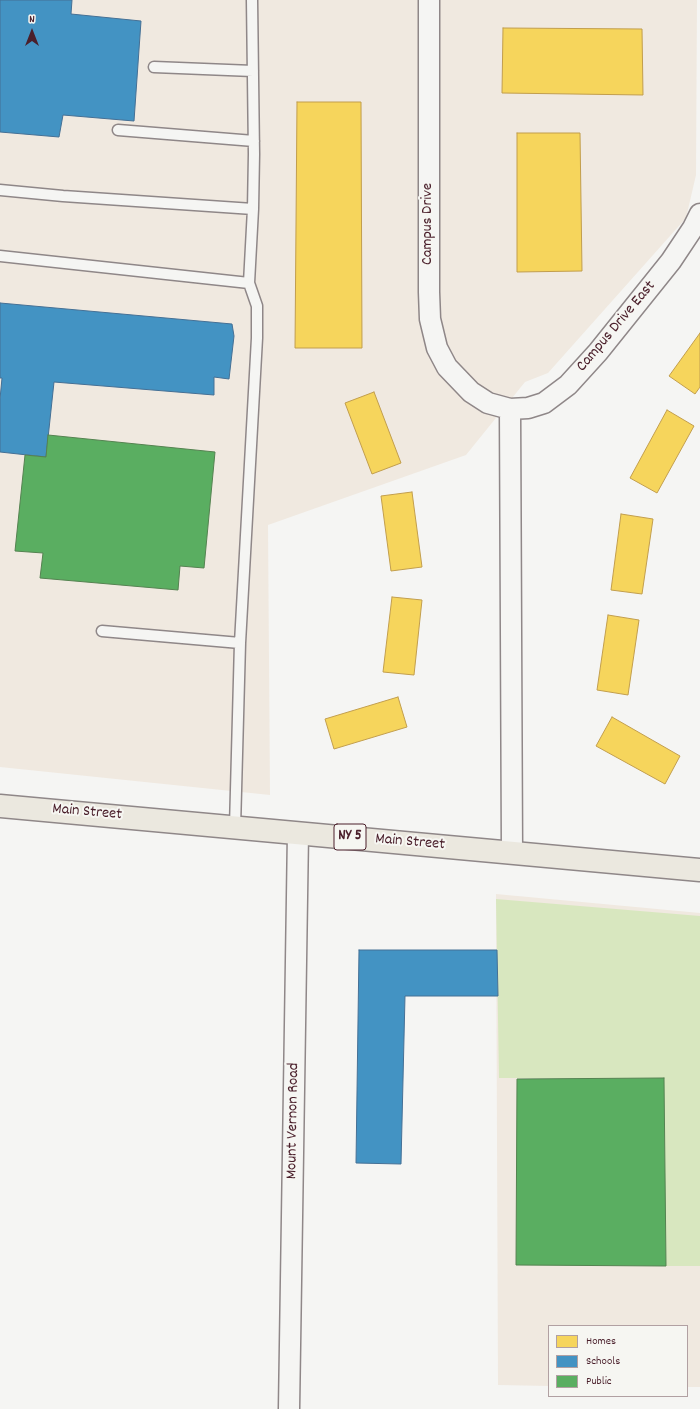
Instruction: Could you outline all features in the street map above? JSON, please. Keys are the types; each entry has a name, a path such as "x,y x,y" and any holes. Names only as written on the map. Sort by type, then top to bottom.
{"main road":[{"name":"Main Street","path":"0,806 298,832 700,870"}],"street":[{"name":"Campus Drive","path":"429,0 430,319 437,348 447,366 471,392 488,403 510,408"},
{"name":"Campus Drive East","path":"510,408 528,408 544,403 568,385 598,352 671,261 693,228 700,214"},
{"path":"510,408 512,852"},
{"name":"Mount Vernon Road","path":"289,1409 298,832"}],"lane":[{"path":"235,827 240,643 257,332 257,306 249,283 253,209 254,141 252,0"},
{"path":"154,67 253,71"},
{"path":"118,130 254,141"},
{"path":"0,190 63,196 253,209"},
{"path":"0,256 249,283"},
{"path":"102,631 240,643"}],"shaded area":[{"path":"0,0 697,0 696,175 686,218 548,373 525,382 466,455 268,525 270,795 0,767"},
{"path":"496,894 700,913 700,1387 688,1387 688,1325 548,1325 548,1386 498,1385"}],"green space":[{"path":"496,899 700,916 700,1266 666,1266 664,1078 499,1078"}],"building: Homes":[{"path":"503,28 642,29 643,95 502,93"},
{"path":"297,102 361,102 362,348 295,348"},
{"path":"517,133 580,133 582,271 517,272"},
{"path":"700,333 700,387 695,394 669,376"},
{"path":"374,392 401,463 372,474 345,403"},
{"path":"667,410 694,426 657,493 630,478"},
{"path":"412,492 422,567 391,571 381,496"},
{"path":"621,514 653,519 642,594 611,590"},
{"path":"392,597 422,600 414,675 383,672"},
{"path":"608,615 639,620 628,695 597,690"},
{"path":"398,697 407,727 334,749 325,719"},
{"path":"612,717 680,756 665,784 596,746"}],"building: Schools":[{"path":"0,0 72,0 71,14 141,21 134,121 63,115 59,137 0,132"},
{"path":"0,303 232,324 234,336 229,379 214,377 214,395 54,382 46,457 0,452 0,399 2,378 0,378"},
{"path":"359,950 497,950 498,996 405,996 401,1164 356,1163"}],"building: Public":[{"path":"48,435 215,452 204,568 180,566 178,590 40,578 43,553 15,551 25,455 46,457"},
{"path":"664,1078 666,1266 516,1265 517,1079"}]}
